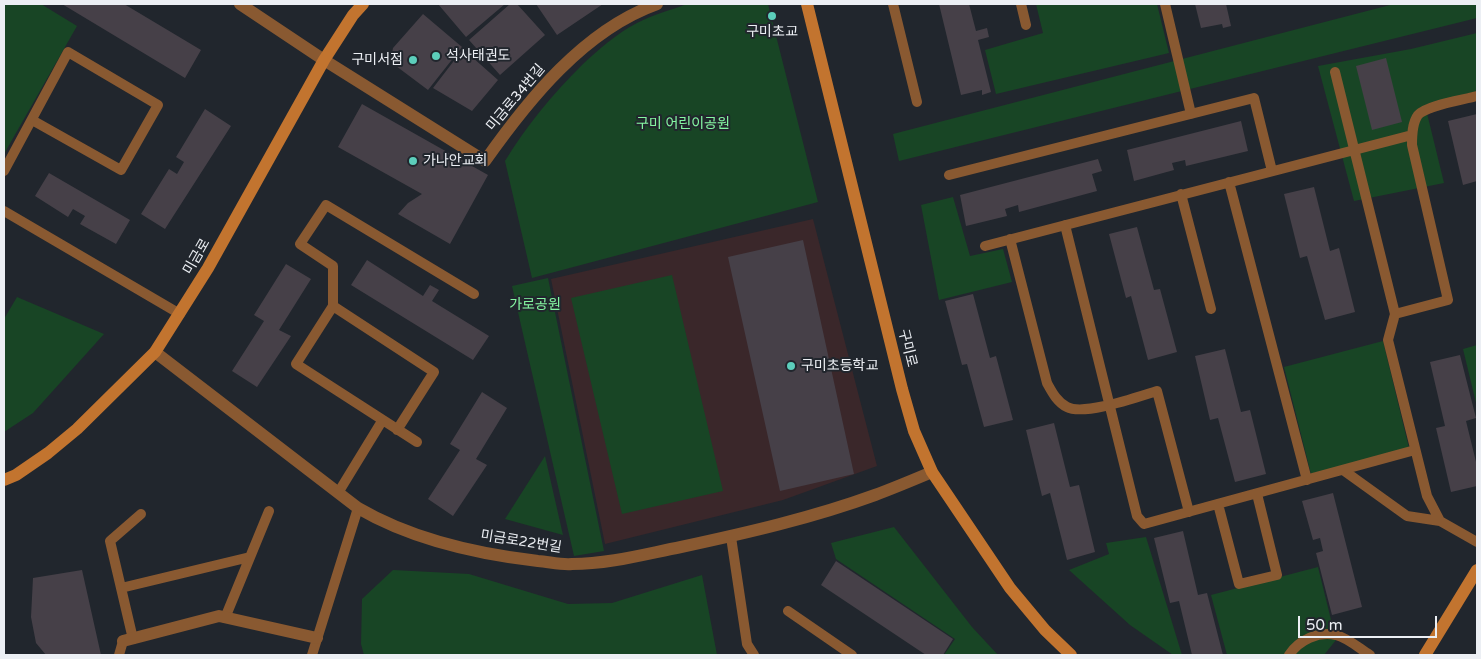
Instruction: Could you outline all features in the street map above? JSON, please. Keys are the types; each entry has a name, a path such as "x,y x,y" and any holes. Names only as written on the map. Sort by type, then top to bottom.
{"street":[{"path":"240,4 324,60"},
{"name":"미금로","path":"4,480 16,475 78,430 155,352 218,250 324,60 353,15 363,4"},
{"name":"미금로34번길","path":"324,60 485,161 537,93 575,55 624,19 657,4"},
{"name":"구미로","path":"807,4 914,431 932,472 1010,588 1045,630 1071,655"},
{"name":"미금로22번길","path":"155,352 358,508 382,522 445,543 512,558 572,564 619,560 731,537 806,517 875,495 932,472"},
{"path":"1425,655 1477,570"},
{"path":"128,640 219,616 317,638"}],"lane":[{"path":"893,4 917,102"},
{"path":"1021,4 1026,24"},
{"path":"1165,4 1191,114"},
{"path":"4,171 68,52 158,106 121,170 32,120"},
{"path":"1334,72 1396,314 1388,340 1427,496 1440,522"},
{"path":"1396,314 1448,300 1412,145 1412,130 1418,115 1430,108 1477,96"},
{"path":"949,175 1254,98 1272,170"},
{"path":"985,246 1412,135"},
{"path":"1229,182 1306,480"},
{"path":"1181,194 1211,309"},
{"path":"417,442 296,364 333,306 334,266 300,244 326,205 474,294"},
{"path":"4,211 180,314"},
{"path":"1066,225 1137,516 1144,524 1415,450"},
{"path":"1010,239 1047,383 1054,396 1067,407 1081,410 1157,391 1188,512"},
{"path":"333,306 434,372 397,430"},
{"path":"338,493 382,421"},
{"path":"1343,470 1407,516 1440,522 1477,542"},
{"path":"1218,504 1239,584 1277,575 1257,494"},
{"path":"312,655 358,508"},
{"path":"225,618 269,511"},
{"path":"119,655 128,640 121,588 110,541 141,514"},
{"path":"731,537 747,644 754,655"},
{"path":"121,588 250,557"},
{"path":"788,611 852,655"},
{"path":"1289,655 1302,641 1324,634 1344,638 1370,655"}],"shaded area":[{"path":"813,219 877,466 783,500 605,544 551,279"}],"green space":[{"path":"4,4 41,4 77,26 4,154"},
{"name":"구미 어린이공원","path":"687,4 768,4 818,202 532,278 505,161 522,135 550,99 601,48 637,23"},
{"path":"1036,4 1157,4 1169,53 996,94 985,50 1043,33"},
{"path":"1394,4 1477,4 1477,18 899,161 893,134"},
{"path":"1477,33 1477,91 1425,105 1444,183 1354,201 1318,66 1411,49"},
{"path":"953,197 970,256 1003,249 1012,282 939,300 921,205"},
{"path":"672,275 723,491 622,514 571,298"},
{"name":"가로공원","path":"548,278 604,551 574,556 512,286"},
{"path":"17,297 104,334 33,413 4,432 4,319"},
{"path":"1383,341 1409,448 1311,474 1284,367"},
{"path":"1477,345 1477,407 1463,349"},
{"path":"545,456 563,535 505,519"},
{"path":"894,527 972,627 998,655 944,655 955,639 836,559 831,543"},
{"path":"1146,537 1182,655 1173,655 1130,625 1069,570 1109,554 1106,543"},
{"path":"1318,567 1336,640 1324,655 1227,655 1211,595"},
{"path":"393,570 469,574 568,604 612,603 702,575 717,655 364,655 361,644 362,599"}],"building":[{"path":"62,4 124,4 201,50 185,78"},
{"path":"438,4 505,4 466,37"},
{"path":"510,4 517,4 545,35 500,75 469,40"},
{"path":"536,4 603,4 557,35"},
{"path":"939,4 969,4 976,31 987,28 989,37 978,40 991,92 982,95 982,90 961,95"},
{"path":"1195,4 1226,4 1231,26 1223,28 1222,24 1201,28"},
{"path":"423,14 462,47 428,90 392,63 391,59 393,48"},
{"path":"463,49 498,80 472,111 433,88"},
{"path":"1386,58 1402,122 1372,130 1356,66"},
{"name":"가나안교회","path":"362,104 488,175 450,244 398,214 408,203 422,194 338,147"},
{"path":"205,109 231,126 165,229 141,214 169,169 177,174 184,162 176,157"},
{"path":"1477,114 1477,181 1463,185 1448,121"},
{"path":"1241,121 1248,151 1186,166 1185,160 1172,163 1174,170 1134,181 1127,150"},
{"path":"1098,159 1102,171 1092,174 1097,191 1019,212 1018,205 1005,209 1007,216 966,226 960,195"},
{"path":"49,173 130,220 116,244 80,224 85,216 73,209 68,217 35,196"},
{"path":"1314,187 1330,251 1339,248 1355,312 1325,320 1307,256 1300,258 1284,194"},
{"path":"1137,227 1154,290 1160,289 1177,352 1148,360 1131,296 1126,298 1109,234"},
{"name":"구미초등학교","path":"803,240 854,474 780,491 728,257"},
{"path":"367,260 423,296 430,285 439,290 432,301 489,336 473,360 351,285"},
{"path":"286,264 311,279 279,330 291,336 257,387 232,371 264,321 254,315"},
{"path":"973,294 990,358 996,356 1013,420 984,427 967,364 962,365 945,301"},
{"path":"1225,349 1241,412 1250,410 1266,474 1235,482 1218,418 1210,420 1195,356"},
{"path":"1460,355 1476,418 1466,421 1477,466 1477,486 1451,492 1436,428 1445,426 1430,362"},
{"path":"482,392 507,408 476,459 487,465 453,516 428,499 460,450 450,444"},
{"path":"1054,423 1070,487 1079,485 1095,552 1067,560 1050,493 1042,496 1026,430"},
{"path":"1333,493 1362,607 1332,615 1316,553 1323,551 1320,538 1313,540 1302,501"},
{"path":"1183,531 1198,595 1207,593 1223,655 1192,655 1179,601 1170,603 1154,538"},
{"path":"836,561 953,639 943,655 926,655 821,585"},
{"path":"82,570 101,655 46,655 36,643 31,617 33,578"}],"place":[{"name":"구미초교","path":"772,16"},
{"name":"석사태권도","path":"436,56"},
{"name":"구미서점","path":"413,60"},
{"name":"가나안교회","path":"413,161"},
{"name":"구미초등학교","path":"791,366"}]}
